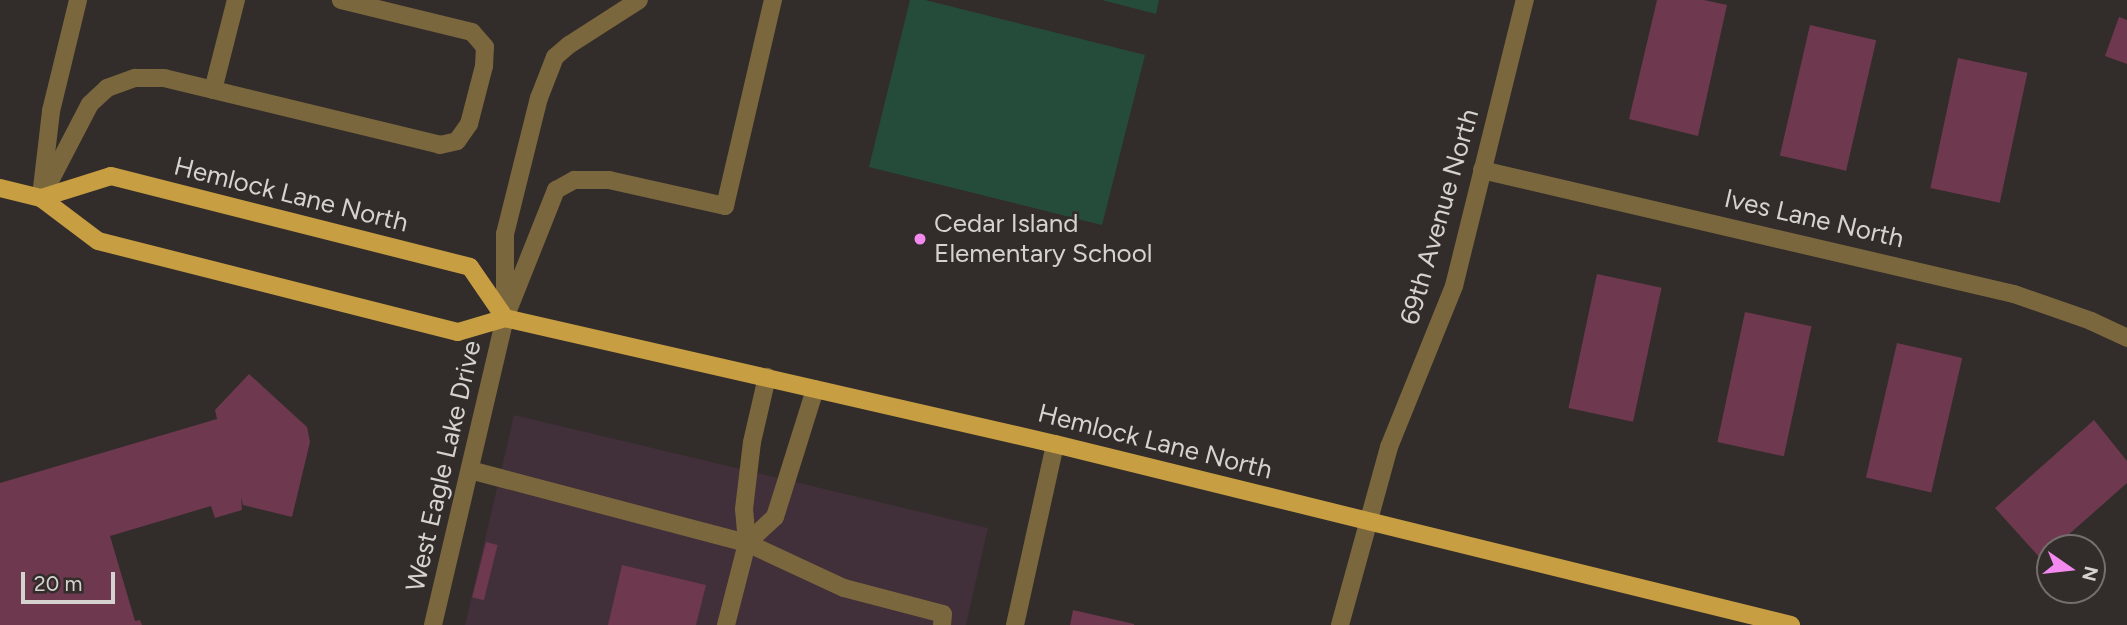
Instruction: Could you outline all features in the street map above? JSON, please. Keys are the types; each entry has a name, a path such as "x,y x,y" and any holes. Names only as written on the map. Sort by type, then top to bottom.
{"main road":[{"name":"Hemlock Lane North","path":"41,198 111,176 470,267 505,318"},
{"name":"Hemlock Lane North","path":"0,188 41,198 99,241 458,332 505,318 1055,444 1791,625"}],"street":[{"path":"41,198 51,111 78,0"},
{"path":"213,90 236,0"},
{"path":"41,198 90,104 107,88 120,81 148,78 213,90 440,145 457,141 469,124 484,66 485,47 472,32 341,0"},
{"path":"505,318 505,234 539,98 555,57 639,0"},
{"path":"505,318 539,235 547,207 556,190 575,180 609,180 725,206 773,0"},
{"name":"69th Avenue North","path":"1340,625 1366,522 1398,420 1448,306 1525,0"},
{"name":"Ives Lane North","path":"1482,170 2014,294 2091,321 2127,338"},
{"name":"West Eagle Lake Drive","path":"433,625 505,318"},
{"path":"726,625 747,543 744,509 752,442 767,377"},
{"path":"747,543 775,517 815,389"},
{"path":"1015,625 1055,444"},
{"path":"470,470 747,543 844,588 943,614 942,625"}],"shaded area":[{"path":"514,415 988,528 966,625 465,625"}],"green space":[{"path":"910,0 925,0 1145,55 1102,225 869,167"},
{"path":"1102,0 1159,0 1156,14"}],"building":[{"path":"1657,0 1704,0 1727,5 1698,136 1629,119"},
{"path":"2119,17 2127,20 2127,64 2105,56"},
{"path":"1810,25 1876,40 1846,171 1780,156"},
{"path":"1958,58 2027,73 2000,203 1930,188"},
{"path":"1597,274 1662,288 1633,422 1569,408"},
{"path":"1745,312 1812,326 1784,456 1717,442"},
{"path":"1897,343 1962,358 1931,493 1866,477"},
{"path":"249,374 307,427 310,442 292,517 243,505 241,497 242,510 215,518 211,506 110,536 135,621 140,620 142,625 0,625 0,483 217,419 215,410"},
{"path":"2094,420 2127,461 2127,483 2069,534 2036,534 2036,553 1995,508"},
{"path":"486,542 498,545 484,600 472,597"},
{"path":"622,565 706,585 696,625 608,625"},
{"path":"1073,610 1134,624 1134,625 1070,625"}],"place":[{"name":"Cedar Island Elementary School","path":"920,239"}]}
